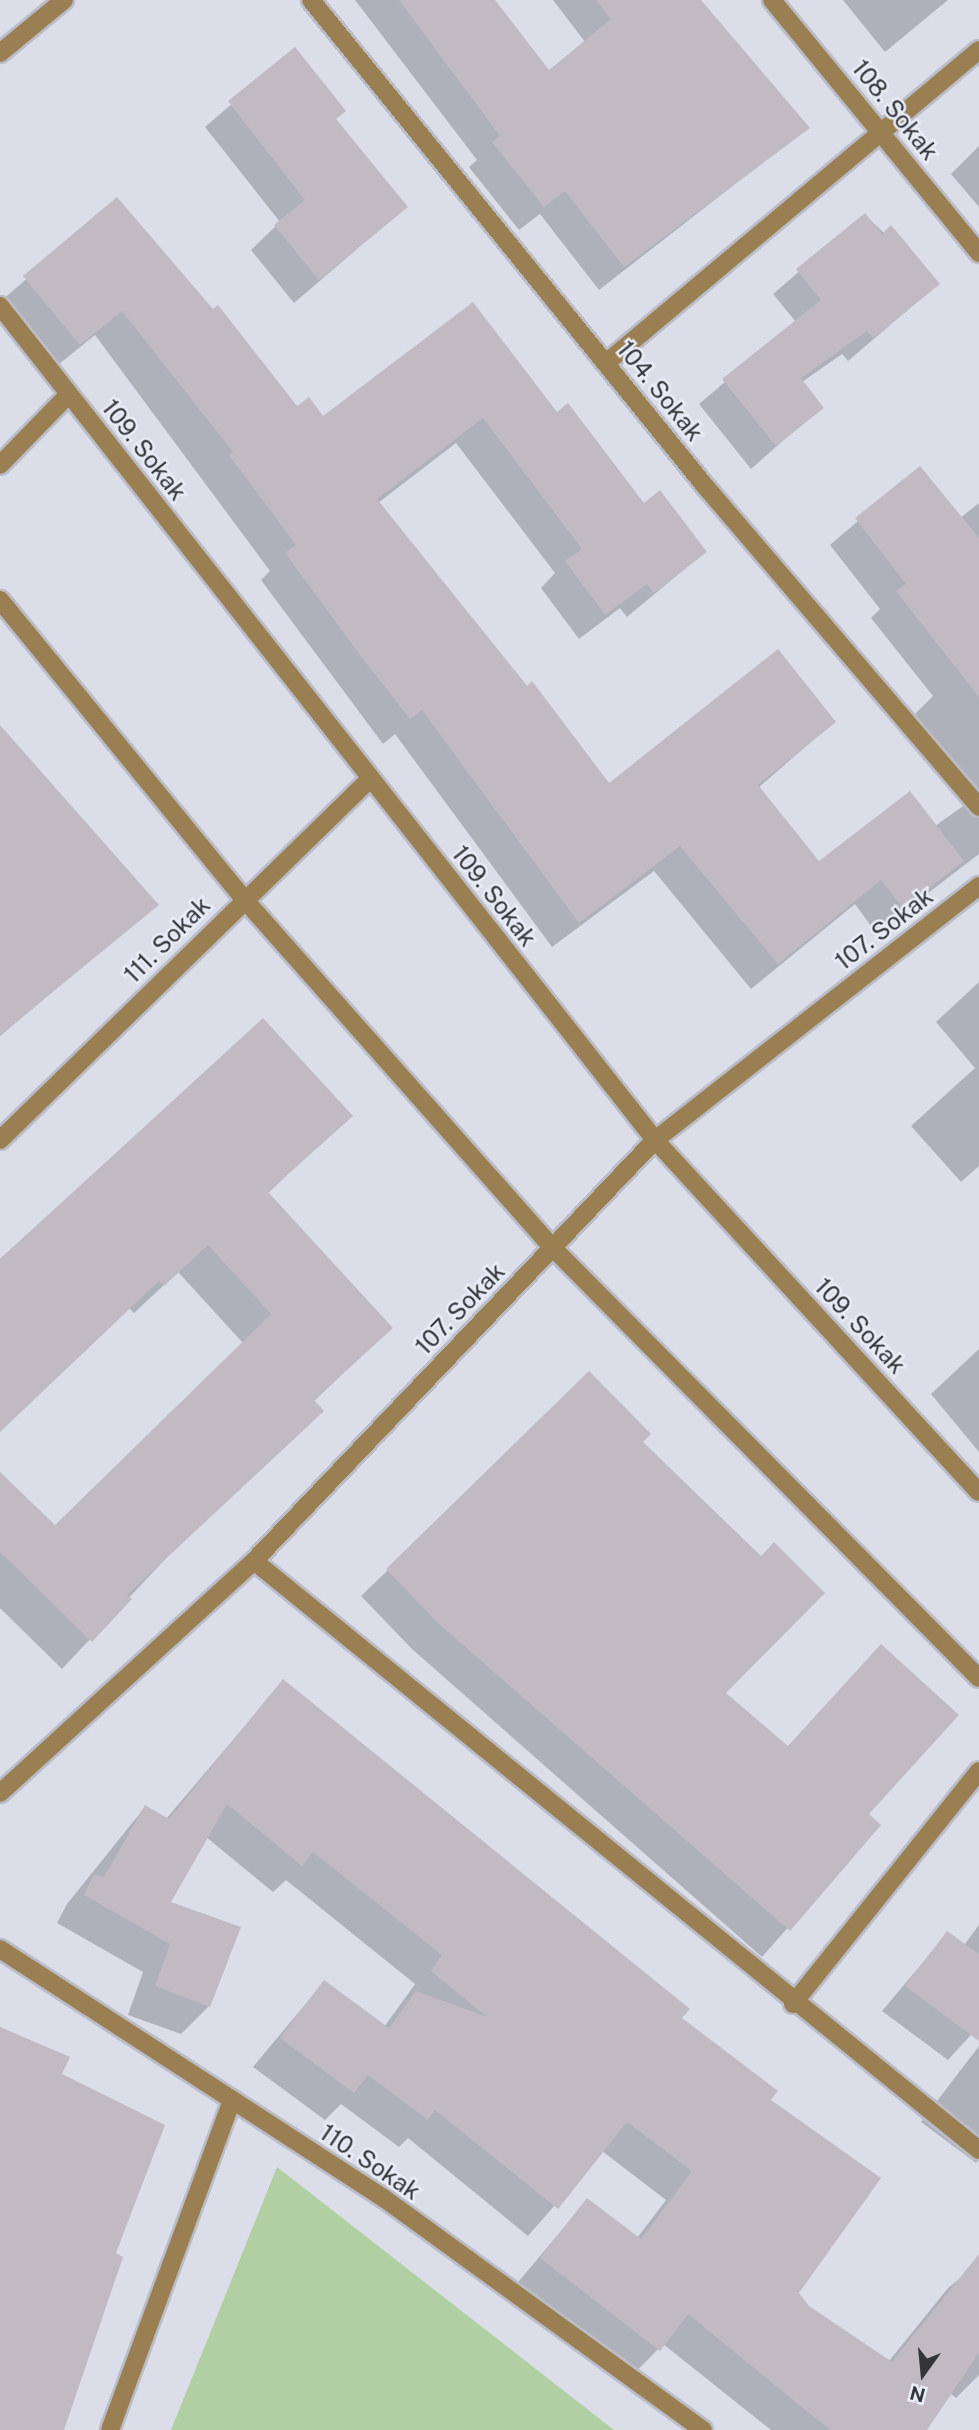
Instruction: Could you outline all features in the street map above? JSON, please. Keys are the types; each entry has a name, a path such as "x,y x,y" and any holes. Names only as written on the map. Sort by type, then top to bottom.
{"street":[{"path":"0,53 64,0"},
{"name":"104. Sokak","path":"312,0 606,363 979,807"},
{"name":"108. Sokak","path":"772,0 979,253"},
{"path":"606,363 979,50"},
{"name":"109. Sokak","path":"0,306 655,1140 979,1492"},
{"path":"0,465 69,394"},
{"path":"0,600 244,899 552,1248 979,1678"},
{"name":"111. Sokak","path":"0,1140 371,778"},
{"name":"107. Sokak","path":"0,1793 254,1562 655,1140 979,886"},
{"path":"254,1562 793,2004 979,2150"},
{"path":"793,2004 979,1771"},
{"name":"110. Sokak","path":"0,1949 385,2199 703,2430"},
{"path":"110,2430 232,2100"}],"green space":[{"path":"277,2167 614,2430 171,2430"}],"building":[{"path":"399,0 495,0 549,70 611,19 596,0 701,0 810,128 624,267 565,191 544,207 492,142 500,136"},
{"path":"295,47 346,111 336,119 408,207 319,280 274,225 305,200 228,101"},
{"path":"117,197 213,309 218,305 297,406 309,397 323,416 473,302 557,412 568,403 644,503 660,490 707,552 654,593 647,584 605,615 565,561 582,549 483,418 377,499 527,686 532,681 609,783 778,649 836,722 758,785 819,861 910,791 964,861 903,908 881,880 778,964 680,846 579,923 422,710 410,719 363,659 285,553 296,545 229,455 233,452 122,311 80,345 23,276"},
{"path":"865,213 882,234 891,225 940,284 873,338 867,331 801,378 824,408 776,446 722,379 821,300 796,269"},
{"path":"920,466 979,538 979,697 896,591 906,584 855,518"},
{"path":"0,725 159,905 0,1035"},
{"path":"263,1018 353,1116 268,1192 393,1328 314,1400 324,1411 127,1595 132,1599 92,1642 0,1552 0,1472 55,1525 271,1314 208,1245 164,1286 159,1281 0,1432 0,1259"},
{"path":"589,1371 651,1434 643,1442 761,1556 774,1542 825,1593 726,1693 788,1746 881,1644 959,1715 869,1814 881,1825 790,1931 438,1623 386,1569"},
{"path":"283,1679 690,2009 682,2018 778,2091 771,2100 881,2178 799,2293 809,2306 892,2362 979,2254 979,2353 927,2430 830,2430 688,2314 660,2351 540,2258 587,2198 641,2239 692,2171 627,2122 558,2209 435,2110 428,2120 368,2075 354,2093 280,2038 324,1980 389,2028 416,1991 487,2017 431,1971 442,1955 313,1852 302,1866 227,1804 171,1902 241,1927 210,2007 155,1986 170,1944 84,1895 94,1874 104,1877 145,1805 169,1819"},
{"path":"947,1931 979,1954 979,2041 905,1986"},
{"path":"0,2027 70,2057 62,2074 165,2125 116,2253 123,2257 64,2430 0,2430"}]}
